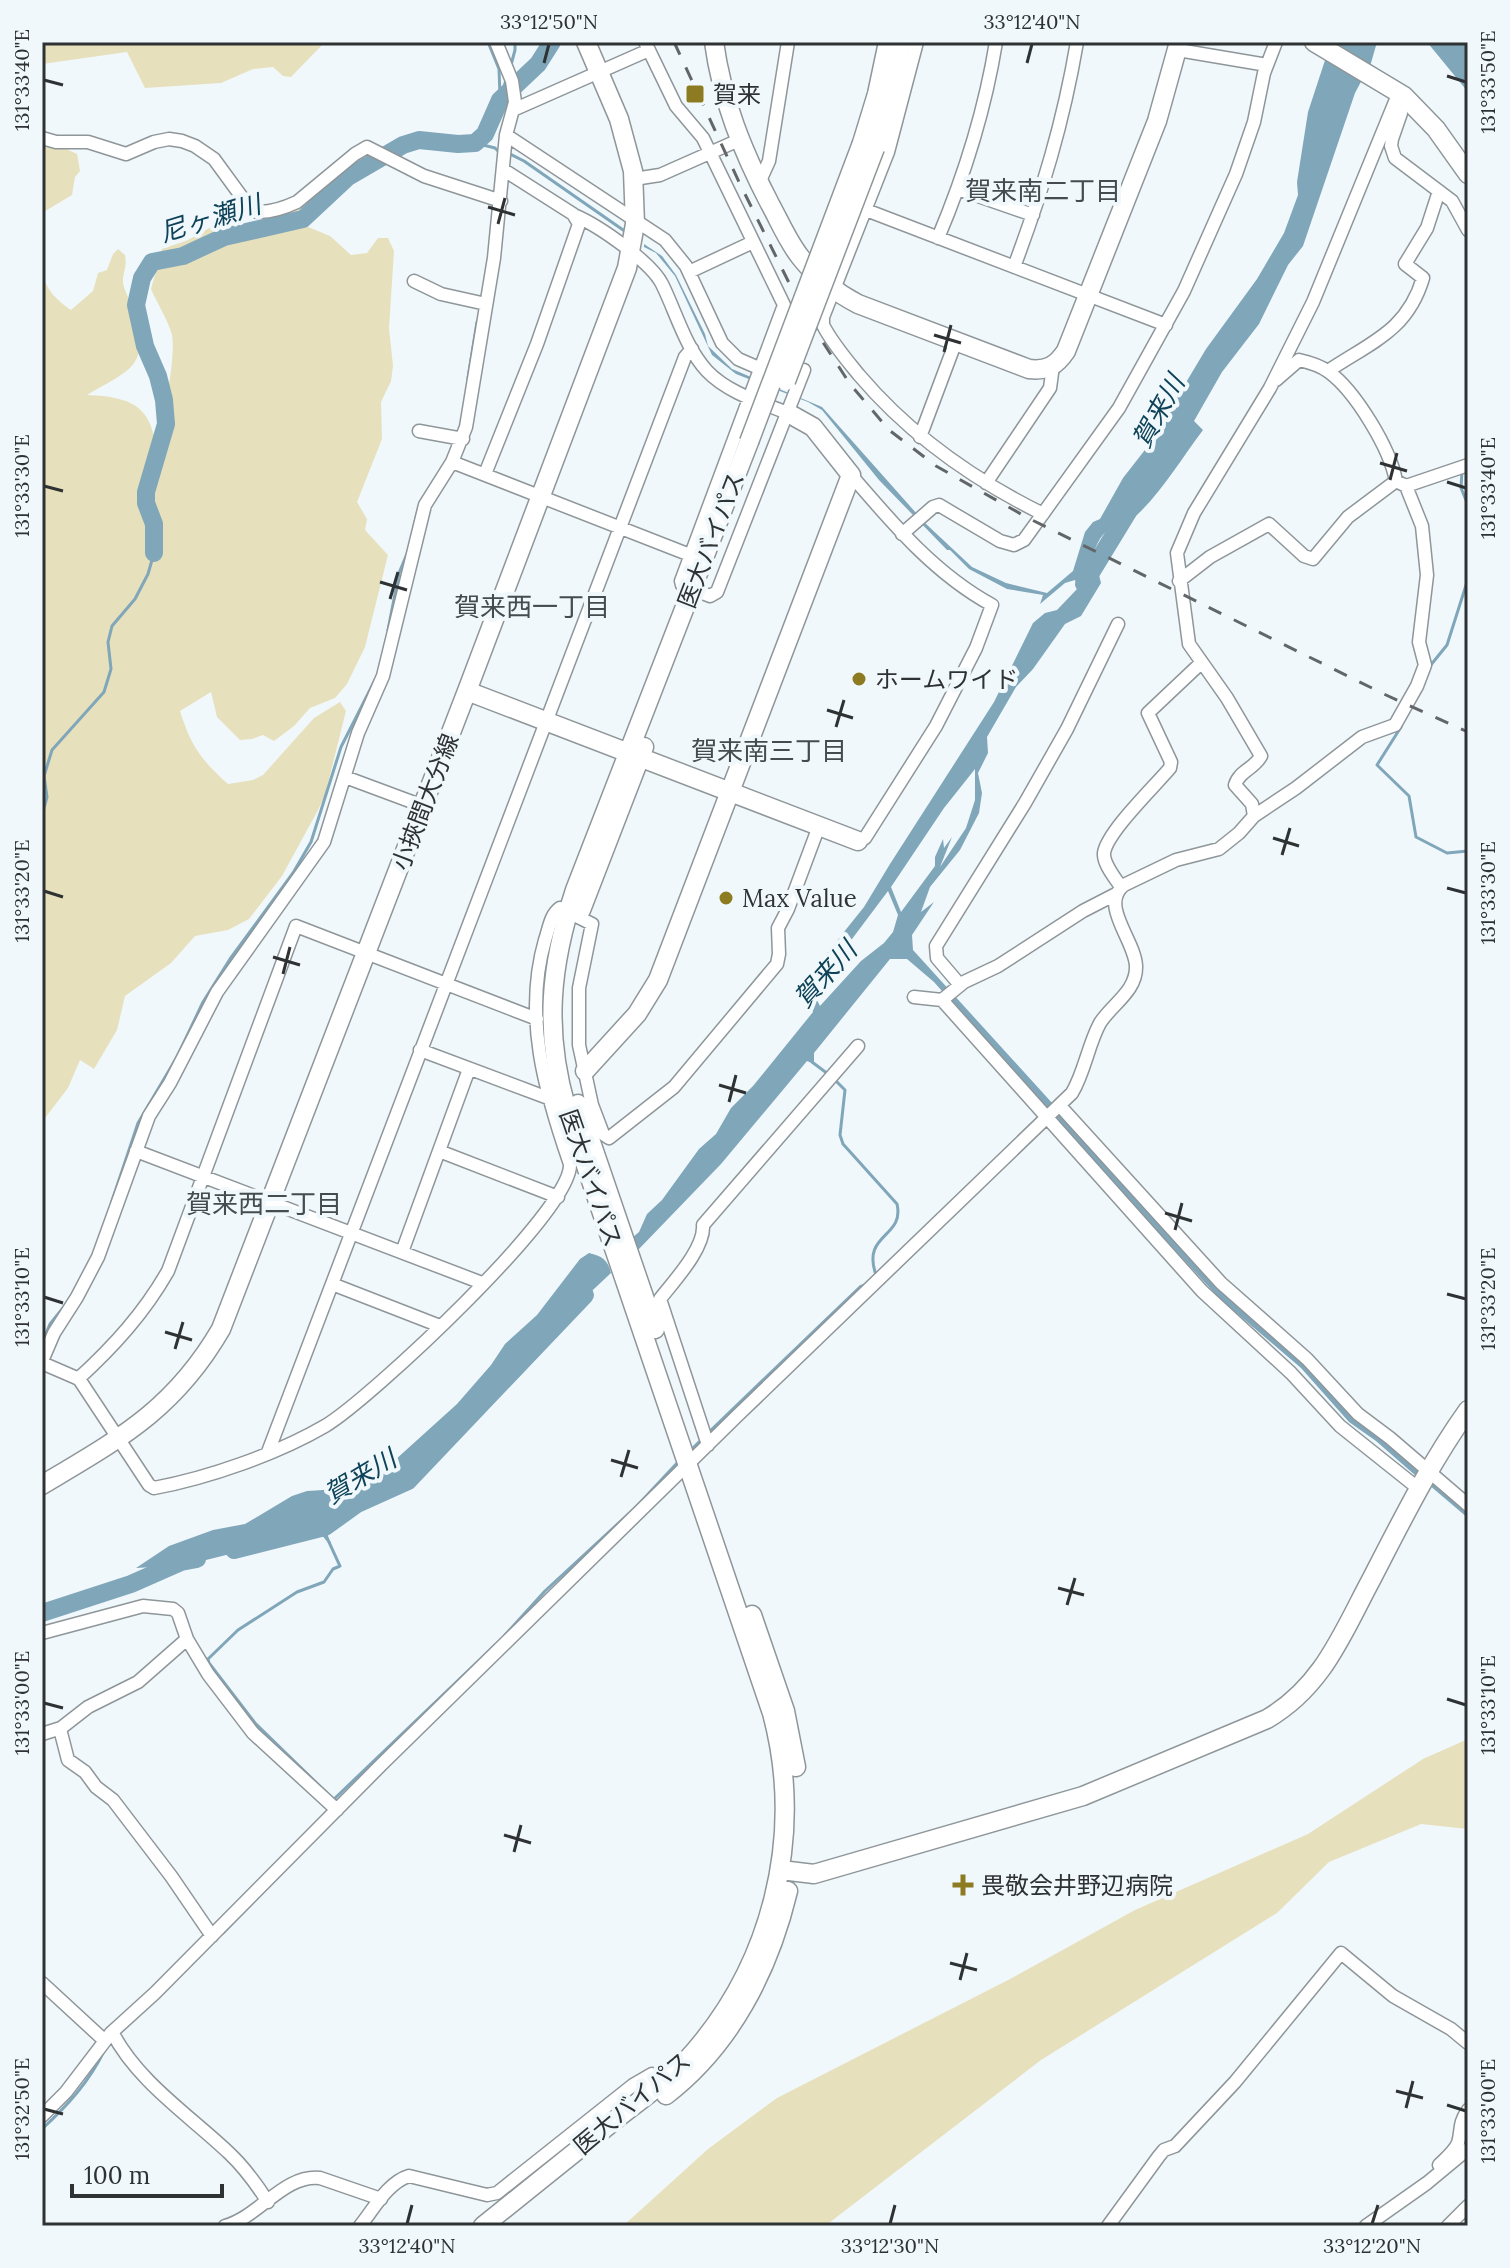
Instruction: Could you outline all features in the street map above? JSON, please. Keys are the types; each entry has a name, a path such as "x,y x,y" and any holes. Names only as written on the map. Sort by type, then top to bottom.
{"main road":[{"name":"小挾間大分線","path":"42,1485 119,1439 170,1399 208,1352 232,1305 542,497 617,296 633,237 634,179 625,135 586,42"},
{"path":"714,42 721,82 739,140 795,250 834,290 858,304 1029,369 1053,366 1066,351 1157,121 1178,46"},
{"name":"医大バイパス","path":"868,145 888,42"},
{"name":"医大バイパス","path":"503,2226 686,2079 706,2059 736,2018 761,1972 782,1916 787,1871 786,1805 784,1768 777,1733 692,1452 559,1081 552,1021 553,984 558,950 574,919 755,444 868,145 902,42"},
{"path":"1314,42 1395,94 1429,121 1468,174"},
{"path":"585,1071 637,1014 658,980 851,475 813,427 788,413"},
{"path":"467,691 858,841"},
{"path":"574,919 564,1000 570,1076 692,1452"},
{"path":"787,1871 814,1874 1047,1808 1094,1792 1275,1715 1294,1702 1320,1674 1425,1480 1468,1410"},
{"name":"医大バイパス","path":"483,2226 665,2081 697,2048 742,1981 787,1871"}],"street":[{"path":"496,42 515,91 506,140 494,258 463,439 425,505 389,658 358,733 324,842 217,992 170,1083 149,1116 98,1257 54,1333 42,1362 78,1379 154,1488 268,1452 323,1427 354,1406 482,1283 558,1197 569,1174 570,1164 548,1098 537,1019 543,947 555,912 560,908 574,919 592,924 579,988 579,1036 600,1128 609,1138 674,1087 777,964 778,928 819,826"},
{"path":"759,183 769,161 788,42"},
{"path":"917,42 888,152 823,317 827,332 864,380 920,437 986,483 1043,514"},
{"path":"938,238 958,189 986,97 996,42"},
{"path":"1014,267 1059,132 1077,42"},
{"path":"902,534 939,505 1000,541 1018,545 1043,514 1119,408 1184,291 1236,174 1276,42"},
{"path":"513,110 647,46 676,106 699,133 784,305 680,583 713,596 717,592 804,370"},
{"path":"1178,46 1267,65"},
{"path":"1395,94 1401,113 1392,139 1394,155 1457,208 1468,230"},
{"path":"1254,816 1252,804 1235,785 1238,776 1258,762 1261,756 1186,636 1177,553 1194,513 1270,388 1326,273 1395,94"},
{"path":"42,138 56,142 88,142 126,154 154,142 169,139 182,141 214,159 252,211 258,212 297,202 367,147 437,181 501,201"},
{"path":"506,140 633,237 659,278 692,349 711,375 750,398 788,413"},
{"path":"634,179 660,175 739,140"},
{"path":"504,164 576,216 633,237 672,246 689,272 722,343 738,359 761,369"},
{"path":"958,189 1033,215"},
{"path":"1328,371 1383,337 1411,304 1423,278 1405,264 1427,228 1439,191"},
{"path":"866,210 1166,325"},
{"path":"485,474 579,227 576,216"},
{"path":"689,272 753,242"},
{"path":"414,281 441,294 486,304"},
{"path":"920,437 956,341"},
{"path":"268,1452 545,721 685,357 692,349"},
{"path":"942,1000 960,985 998,966 1118,891 1176,860 1219,849 1254,816 1362,737 1395,725 1415,689 1425,665 1419,642 1427,575 1422,526 1360,407 1328,371 1299,360 1270,388"},
{"path":"986,483 1050,388 1053,366"},
{"path":"419,431 463,439"},
{"path":"452,462 690,555"},
{"path":"1179,581 1210,557 1269,524 1304,556 1313,559 1348,517 1401,483 1468,465"},
{"path":"851,475 902,534 947,576 992,605 976,648 936,726 897,792 865,838 858,841"},
{"path":"960,985 937,958 936,946 1067,729 1118,624"},
{"path":"42,2116 66,2092 108,2036 212,1936 692,1452 1061,1107 1077,1085 1102,1020 1128,991 1135,974 1132,950 1115,906 1118,891 1105,851 1132,809 1163,776 1171,762 1148,713 1201,663"},
{"path":"345,777 423,806"},
{"path":"78,1379 122,1337 153,1297 173,1258 296,926 537,1019"},
{"path":"914,997 942,1000 1202,1291 1297,1379 1340,1426 1468,1505"},
{"path":"692,1452 660,1299 695,1251 704,1234 703,1225 858,1046"},
{"path":"420,1050 548,1098"},
{"path":"402,1252 469,1069"},
{"path":"1061,1107 1221,1283 1307,1359 1425,1480"},
{"path":"136,1151 482,1283"},
{"path":"439,1151 558,1197"},
{"path":"332,1284 440,1326"},
{"path":"42,1633 149,1605 173,1609 178,1613 187,1639 208,1674 253,1733 337,1810"},
{"path":"42,1734 60,1729 88,1707 144,1678 187,1639"},
{"path":"60,1729 68,1760 113,1800 212,1936"},
{"path":"1108,2226 1159,2156 1190,2131 1235,2082 1341,1953 1393,1996 1451,2029 1468,2043"},
{"path":"42,1983 108,2036 191,2121 232,2156 268,2202"},
{"path":"360,2226 397,2181 409,2176 487,2195 497,2193 633,2085 652,2074 665,2081"},
{"path":"1427,2183 1431,2172 1456,2148 1458,2128 1468,2110"},
{"path":"1366,2226 1427,2183 1468,2149"},
{"path":"225,2226 247,2216 294,2183 315,2177 381,2199"},
{"path":"1448,2226 1468,2206"}],"shaded area":[{"path":"42,42 325,42 291,77 283,76 273,67 253,69 221,83 145,88 127,52 42,64"},
{"path":"42,145 64,148 77,154 80,171 75,177 72,195 42,213"},
{"path":"316,197 308,227 330,236 351,255 367,253 378,238 388,238 394,251 389,328 393,366 391,381 381,402 382,439 357,502 367,519 365,530 388,555 365,647 347,684 335,698 310,708 294,726 274,741 263,735 240,740 217,717 211,692 180,711 198,752 228,784 263,775 314,718 340,702 346,711 325,795 282,876 249,919 228,930 195,936 171,963 125,996 117,1030 94,1069 80,1060 68,1088 42,1122 42,274 53,295 71,310 93,291 98,273 107,270 113,254 118,249 125,255 123,283 138,328 138,355 125,372 87,395 131,403 144,414 155,440 168,388 173,345 170,329 151,289 162,249 188,240 225,219 260,234 305,199"},
{"path":"1468,1739 1468,1829 1421,1824 1329,1862 1277,1913 1041,2060 825,2226 623,2226 708,2149 777,2098 1012,1978 1135,1910 1308,1834 1423,1759"}],"water":[{"path":"1331,42 1377,42 1371,63 1355,93 1303,246 1288,265 1259,324 1222,372 1194,421 1203,430 1147,505 1135,517 1110,529 1100,539 1091,560 1101,583 1081,616 1065,624 1016,687 987,737 988,753 978,773 982,793 979,813 960,850 930,887 921,912 934,902 912,935 913,950 1112,1169 1420,1469 1416,1476 1349,1422 1301,1368 1220,1299 934,982 907,959 890,959 814,1053 814,1064 807,1061 721,1164 638,1250 633,1237 639,1232 647,1214 662,1200 699,1149 716,1134 731,1108 753,1086 813,1012 809,995 811,973 864,907 994,702 1033,623 1045,613 1057,610 1078,588 1075,580 1065,583 1040,604 1043,595 1007,589 969,569 879,480 822,410 736,374 712,355 675,276 644,244 662,256 676,275 708,346 732,369 822,407 925,523 972,567 1006,583 1047,593 1073,571 1085,532 1100,519 1123,478 1148,446 1206,349 1257,279 1284,233 1298,195 1297,182 1308,112","holes":["975,769 975,800 966,828 940,867 952,837 944,848 943,839 935,857 935,866 901,912 891,887 944,808","888,891 898,915 893,932 861,961 820,1006 815,996 822,979"]},
{"path":"1427,42 1468,42 1468,92"},
{"path":"589,1253 604,1259 611,1273 548,1332 544,1331 478,1406 391,1492 377,1500 354,1503 322,1522 331,1543 313,1524 242,1551 186,1565 136,1568 169,1546 213,1530 245,1524 292,1496 307,1491 339,1489 368,1471 374,1474 384,1470 457,1404 505,1344 537,1315 580,1259"}],"waterway":[{"path":"488,42 499,69 500,96"},
{"path":"511,65 515,42"},
{"name":"尼ヶ瀬川","path":"154,553 154,524 146,503 146,492 166,424 158,376 145,346 136,305 142,278 152,262 183,256 224,237 303,219 348,177 403,145 419,140 475,143 485,134 500,100 538,64 552,42"},
{"path":"500,100 506,80"},
{"path":"475,143 495,148 500,153"},
{"path":"506,152 524,161 626,232"},
{"path":"468,378 477,322"},
{"path":"1462,470 1461,488 1468,505"},
{"name":"賀来川","path":"1084,584 1131,507"},
{"path":"414,526 418,510"},
{"path":"388,630 399,573 409,549"},
{"path":"42,815 47,797 44,776 52,750 104,692 111,669 108,642 112,626 135,599 148,574 154,553"},
{"path":"1430,666 1447,645 1468,579"},
{"path":"112,1201 138,1123 177,1057 203,1002 230,959 293,873 311,842 341,747 375,680"},
{"path":"1401,727 1377,765 1409,796 1416,837 1447,853 1468,851"},
{"path":"812,1062 828,1074"},
{"path":"834,1079 845,1090 840,1135 843,1144 897,1204 895,1224 874,1251 876,1275"},
{"path":"709,1432 860,1287 867,1284"},
{"name":"賀来川","path":"234,1550 325,1527 357,1504 408,1481 585,1295"},
{"path":"42,1343 50,1324 67,1303"},
{"path":"689,1452 701,1440"},
{"path":"505,1635 545,1591 636,1507 678,1462"},
{"path":"1428,1482 1468,1516"},
{"path":"329,1542 340,1566 333,1569 324,1582 297,1592 238,1630 208,1659 255,1723 331,1797"},
{"name":"賀来川","path":"42,1613 131,1584 181,1562 197,1559"},
{"path":"332,1801 494,1646"},
{"path":"223,1933 282,1873"},
{"path":"42,2129 77,2093 104,2051"}],"railway":[{"path":"674,42 804,313 850,384 889,430 936,466 1028,518 1386,695 1468,732"}],"place":[{"name":"賀来","path":"695,94"},
{"name":"ホームワイド","path":"859,679"},
{"name":"Max Value","path":"726,898"},
{"name":"畏敬会井野辺病院","path":"963,1885"}],"district":[{"name":"賀来南二丁目","path":"1043,190"},
{"name":"賀来西一丁目","path":"532,606"},
{"name":"賀来南三丁目","path":"769,750"},
{"name":"賀来西二丁目","path":"264,1203"}]}
